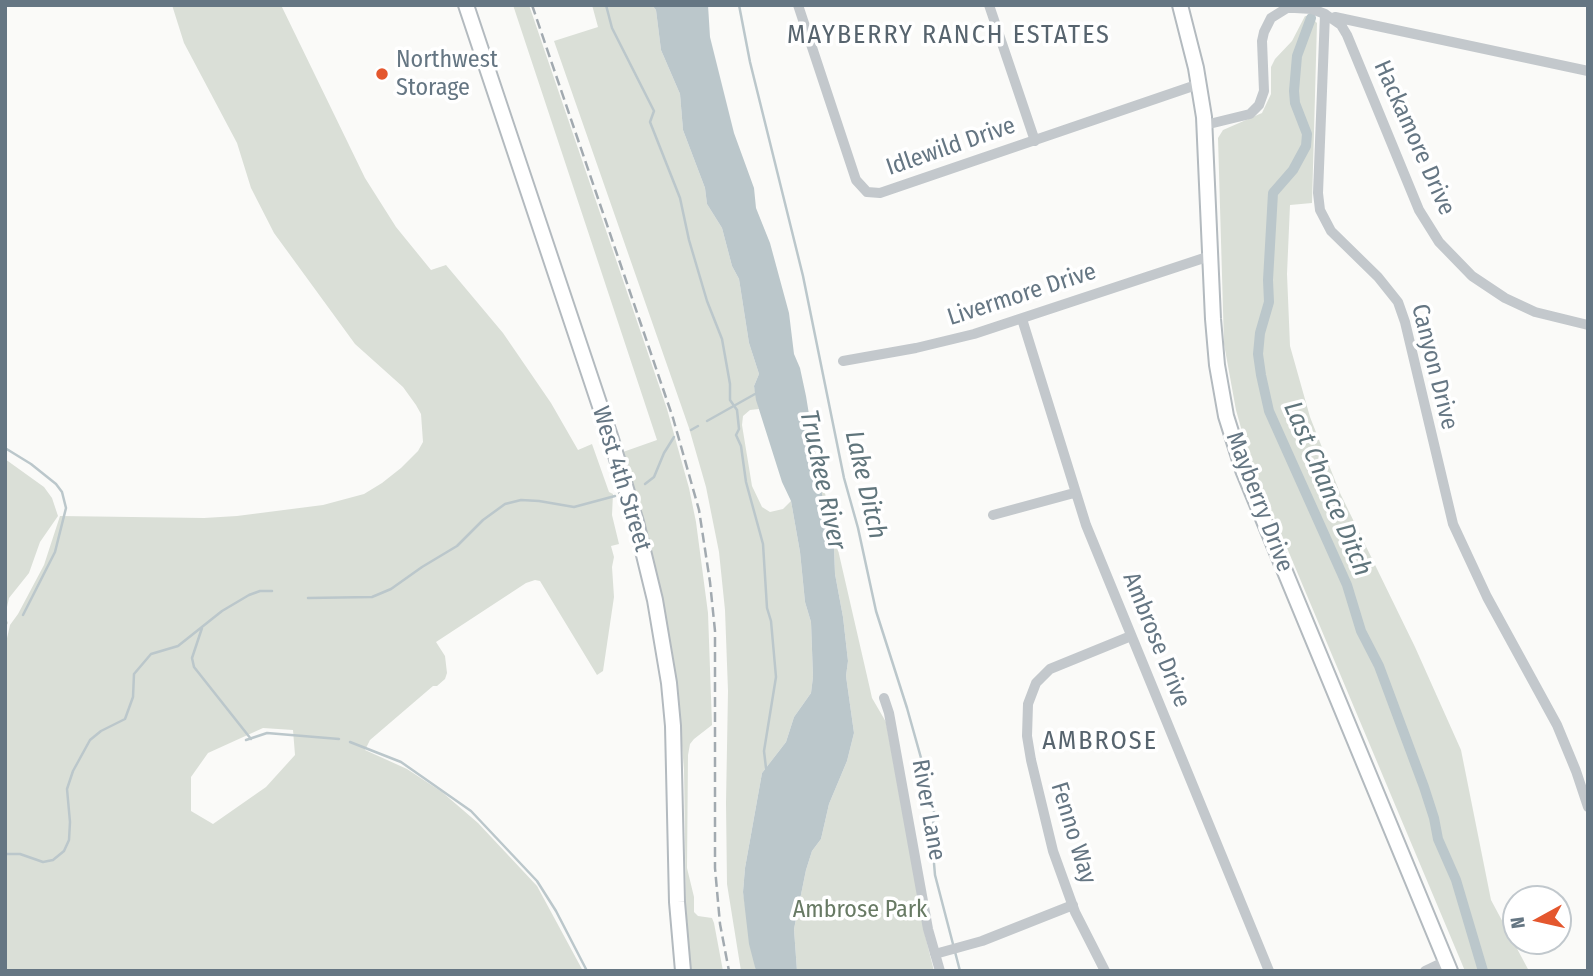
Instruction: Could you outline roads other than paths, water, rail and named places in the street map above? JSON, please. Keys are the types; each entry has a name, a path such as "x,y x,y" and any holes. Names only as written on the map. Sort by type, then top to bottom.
{"main road":[{"name":"West 4th Street","path":"466,5 611,439 647,561 663,640 673,726 677,902 683,971"},
{"name":"Mayberry Drive","path":"1180,5 1199,84 1205,125 1217,365 1226,416 1234,443 1448,966"}],"street":[{"name":"Idlewild Drive","path":"798,5 856,180 867,192 880,193 1199,84"},
{"path":"989,5 1035,141"},
{"path":"1205,125 1250,114 1259,105 1264,91 1264,32 1271,18 1287,8 1312,9 1359,23 1588,71"},
{"name":"Hackamore Drive","path":"1325,14 1341,25 1347,35 1419,210 1439,242 1472,276 1505,298 1535,312 1588,325"},
{"name":"Canyon Drive","path":"1325,14 1318,192 1320,210 1331,231 1378,277 1398,302 1453,524 1487,597 1563,738 1588,807"},
{"name":"Livermore Drive","path":"843,361 938,343 1022,319 1210,256"},
{"name":"Ambrose Drive","path":"1022,319 1074,493 1269,971"},
{"path":"993,515 1074,493"},
{"name":"Fenno Way","path":"1105,971 1073,905 1054,851 1035,784 1027,736 1028,704 1035,683 1051,669 1131,636"},
{"name":"River Lane","path":"884,698 889,713 924,910 940,971"},
{"path":"935,954 960,949 1073,905"},
{"path":"1425,971 1448,966"}],"waterway":[{"path":"606,5 612,28 654,111 650,122 680,198 707,301 722,339 730,400 737,410 739,429 736,435 741,446 746,482 763,544 767,608 771,621 776,677 764,751 766,768"},
{"name":"Lake Ditch","path":"739,5 750,62 803,276 844,478 876,611 930,790 934,811 932,840 935,875 960,971"},
{"name":"Last Chance Ditch","path":"1311,18 1297,56 1294,91 1295,103 1307,134 1306,146 1293,170 1273,193 1269,302 1260,333 1258,354 1261,375 1269,411 1347,585 1361,631 1379,666 1424,787 1438,839 1456,880 1483,971"},
{"path":"707,421 755,394"},
{"path":"691,430 698,426"},
{"path":"645,484 654,477 674,437"},
{"path":"5,448 56,484 62,492 66,508 55,552 23,615"},
{"path":"308,598 372,597 391,589 457,546 483,520 505,504 521,500 574,507 615,496"},
{"path":"5,854 20,854 43,862 53,860 64,851 69,840 70,822 67,789 73,771 90,740 125,719 133,697 134,674 151,654 178,646 222,611 249,595 272,591"},
{"path":"202,628 192,658 194,667 251,739"},
{"path":"246,740 267,733 339,739"},
{"path":"350,742 401,762 471,811 537,881 587,971"}],"railway":[{"path":"532,5 673,418 699,510 715,631 715,868 720,924 729,971"}],"place":[{"name":"Northwest Storage","path":"382,74"}],"district":[{"name":"MAYBERRY RANCH ESTATES","path":"949,36"},
{"name":"AMBROSE","path":"1100,742"}],"water label":[{"name":"Truckee River","path":"822,480"}],"park label":[{"name":"Ambrose Park","path":"860,910"}]}
